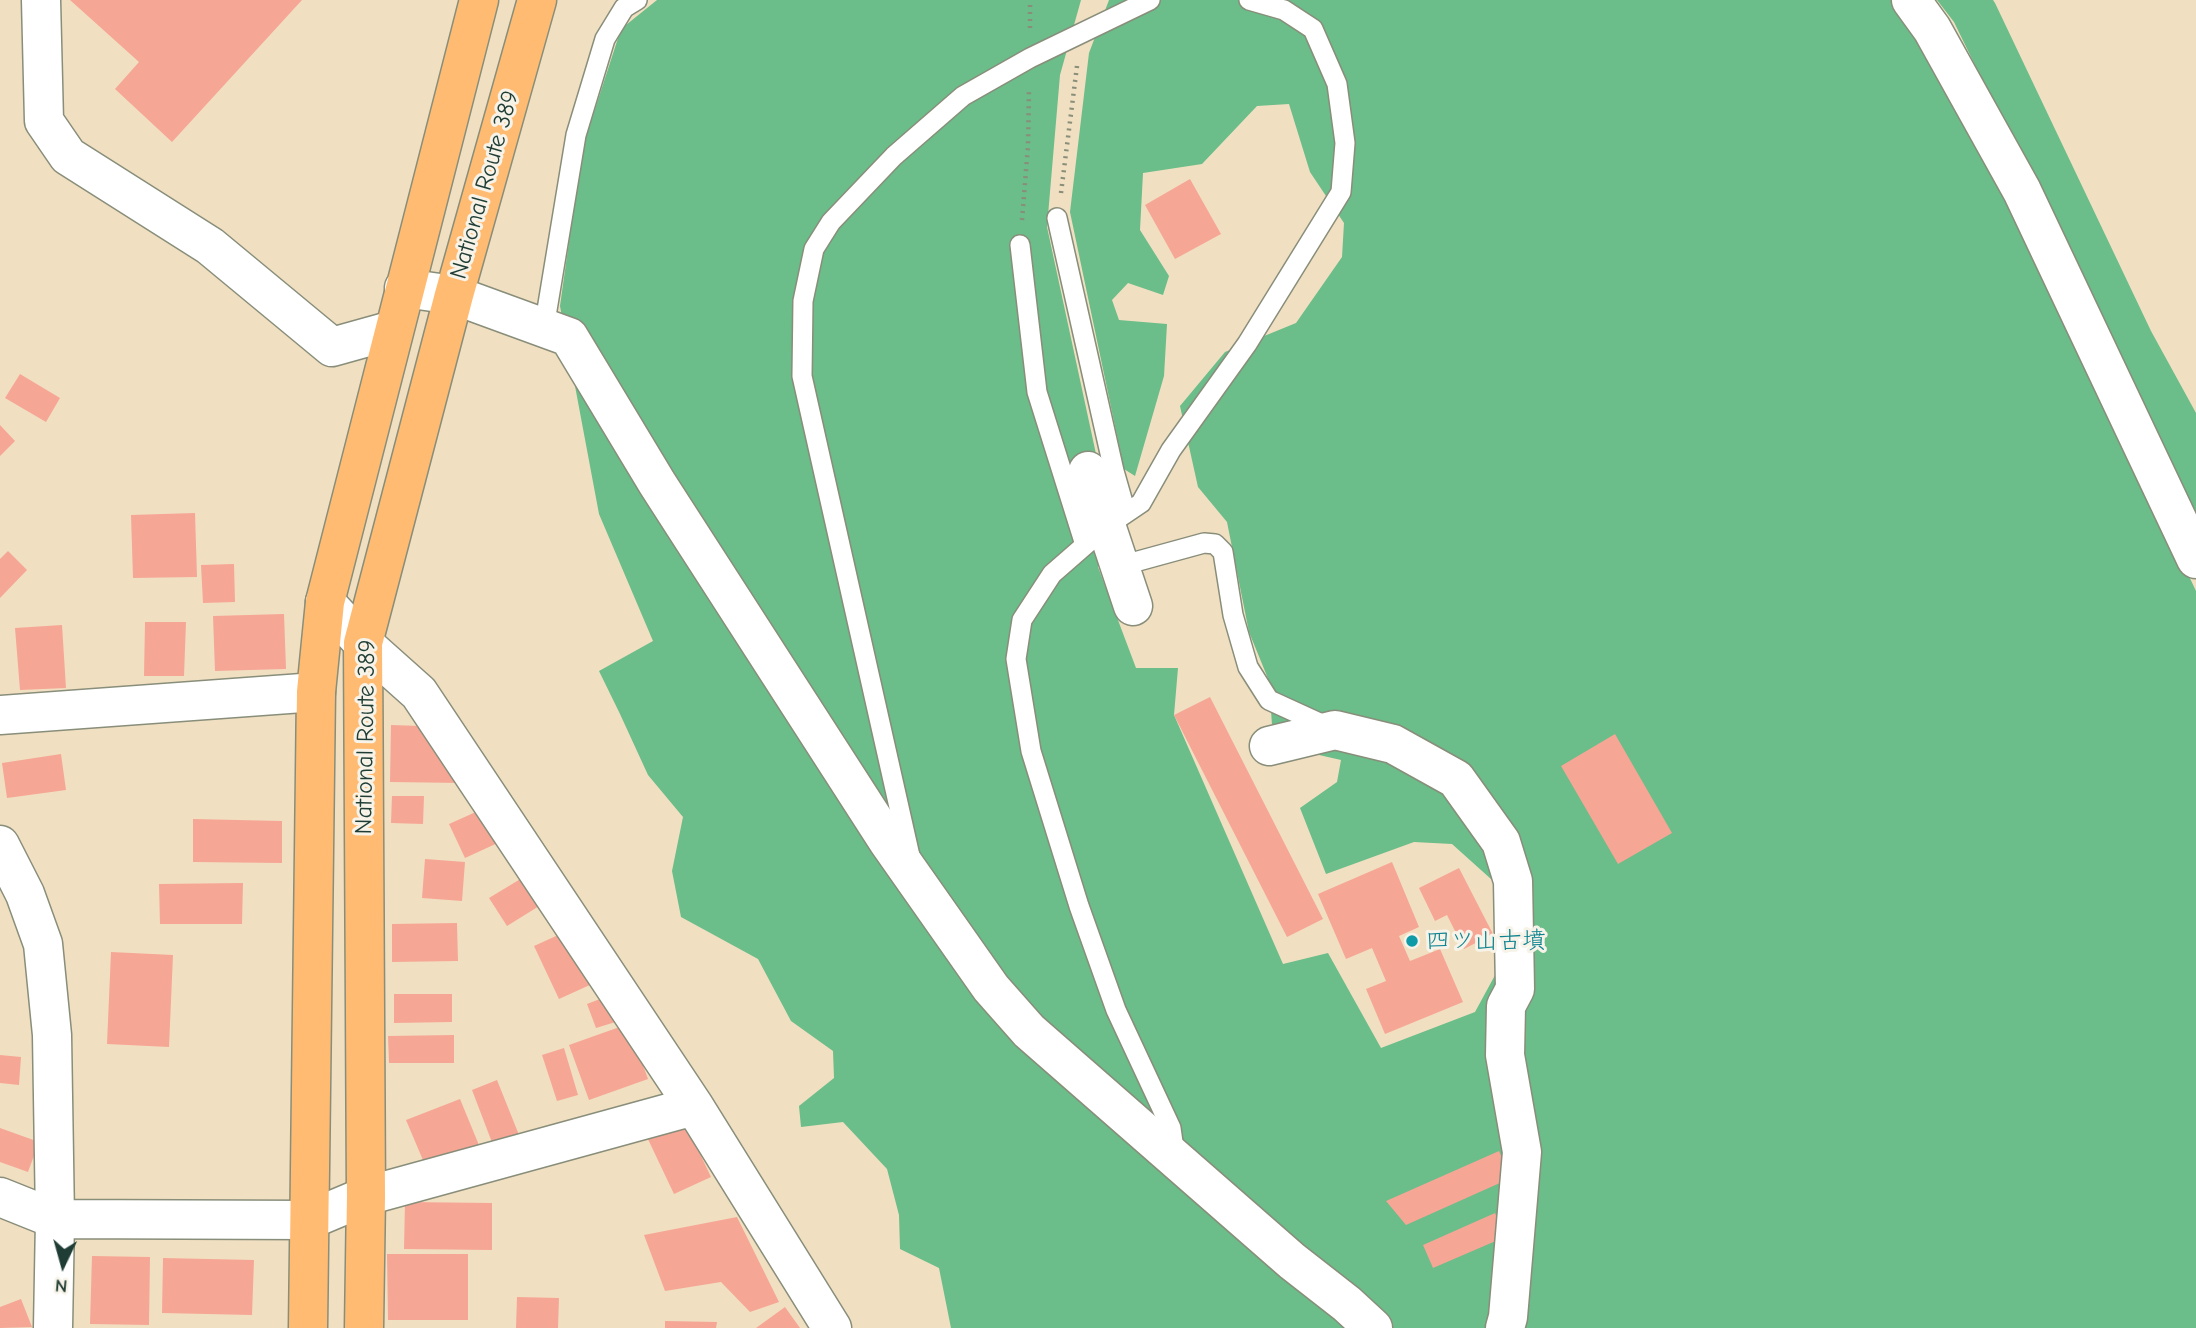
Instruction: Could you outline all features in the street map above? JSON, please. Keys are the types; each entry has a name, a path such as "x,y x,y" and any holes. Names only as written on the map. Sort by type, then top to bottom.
{"highway":[{"name":"National Route 389","path":"308,1328 316,692 325,602 479,0"},
{"name":"National Route 389","path":"364,1328 366,1196 363,643 454,295 537,0"}],"street":[{"path":"41,0 44,121 68,156 210,246 332,347 393,330"},
{"path":"1911,0 1932,29 2022,191 2196,559"},
{"path":"404,288 454,295 569,337 657,483 887,840 991,988 1029,1031 1373,1328"},
{"path":"1088,471 1133,606"},
{"path":"325,602 363,643 419,693 694,1106 832,1328"},
{"path":"0,715 316,692"},
{"path":"1269,746 1335,730 1393,744 1456,779 1502,842 1513,881 1515,989 1506,1006 1505,1055 1522,1152 1505,1328"},
{"path":"0,845 25,894 43,944 52,1035 55,1219 53,1328"},
{"path":"0,1197 55,1219 309,1220 366,1196 694,1106"}],"lane":[{"path":"544,328 576,135 605,39 624,8 637,0"},
{"path":"916,881 802,376 803,301 814,249 831,222 894,156 963,96 1030,58 1150,0"},
{"path":"1175,1157 1171,1128 1116,1010 1079,906 1031,751 1016,659 1022,620 1052,574 1106,528 1142,503 1171,450 1247,344 1341,192 1345,143 1337,84 1313,29 1284,10 1249,0"},
{"path":"1057,218 1114,471 1106,528"},
{"path":"1020,245 1037,392 1106,528"},
{"path":"1120,566 1204,543 1215,544 1223,552 1233,615 1248,667 1269,699 1335,730"}],"path":[{"path":"1020,245 1028,146 1030,0"},
{"path":"1057,218 1082,32"}],"green space":[{"path":"657,0 1081,0 1060,75 1047,227 1104,491 1098,567 1136,668 1178,668 1174,715 1283,964 1328,953 1381,1048 1475,1012 1506,955 1501,888 1452,844 1414,842 1326,874 1300,808 1337,782 1341,760 1306,752 1284,759 1272,725 1269,681 1249,632 1227,522 1198,487 1180,406 1225,352 1296,323 1342,257 1344,223 1310,172 1289,104 1257,106 1202,164 1143,173 1140,230 1169,276 1163,295 1128,283 1112,300 1119,320 1167,324 1164,376 1135,476 1124,469 1070,212 1089,53 1109,0 1892,0 1906,18 2017,212 2196,591 2196,1328 951,1328 939,1268 900,1249 899,1215 887,1169 843,1122 801,1127 799,1106 834,1078 833,1051 791,1021 758,959 681,917 672,871 683,817 648,775 599,671 653,641 599,514 560,306 582,149 621,29"},
{"path":"1937,0 1993,0 1995,3 2151,331 2196,413 2196,519 1954,22"}],"building":[{"path":"70,0 302,0 172,142 115,89 139,62"},
{"path":"1190,179 1221,234 1175,259 1145,205"},
{"path":"20,374 60,398 46,422 5,398"},
{"path":"0,425 15,441 0,456"},
{"path":"195,513 197,577 133,578 131,515"},
{"path":"8,551 27,570 0,598 0,559"},
{"path":"234,564 235,602 203,603 201,565"},
{"path":"284,614 286,669 215,671 213,616"},
{"path":"145,622 186,622 184,676 144,676"},
{"path":"62,625 66,688 20,690 15,628"},
{"path":"1210,697 1323,919 1287,937 1174,715"},
{"path":"391,725 421,726 463,783 390,782"},
{"path":"1615,734 1672,833 1618,864 1561,766"},
{"path":"61,754 66,790 7,798 2,763"},
{"path":"392,796 424,796 423,824 391,823"},
{"path":"487,807 502,841 465,858 449,824"},
{"path":"193,819 282,821 282,863 193,862"},
{"path":"425,859 465,862 462,901 422,898"},
{"path":"1392,862 1419,927 1399,936 1410,961 1440,949 1463,1002 1385,1034 1366,989 1386,981 1372,948 1346,959 1318,894"},
{"path":"1459,868 1493,934 1464,949 1447,915 1435,921 1419,888"},
{"path":"527,875 544,903 507,926 489,898"},
{"path":"243,883 242,924 160,924 159,884"},
{"path":"457,923 458,961 392,962 392,924"},
{"path":"567,931 592,984 559,999 534,946"},
{"path":"111,952 173,955 169,1047 107,1044"},
{"path":"394,994 452,994 452,1022 394,1023"},
{"path":"613,994 622,1020 596,1028 587,1004"},
{"path":"628,1024 648,1079 589,1100 569,1045"},
{"path":"454,1035 454,1063 389,1063 388,1036"},
{"path":"564,1048 578,1095 557,1101 542,1055"},
{"path":"0,1055 21,1057 19,1085 0,1083"},
{"path":"497,1080 519,1135 493,1145 472,1090"},
{"path":"460,1099 481,1150 428,1172 406,1120"},
{"path":"683,1118 711,1177 674,1194 646,1135"},
{"path":"0,1128 39,1142 28,1172 0,1162"},
{"path":"1499,1151 1511,1178 1406,1225 1386,1201"},
{"path":"405,1202 492,1203 492,1250 404,1249"},
{"path":"1495,1213 1505,1237 1433,1268 1423,1245"},
{"path":"737,1217 779,1302 750,1312 721,1282 665,1291 644,1235"},
{"path":"387,1254 468,1254 468,1320 388,1320"},
{"path":"92,1256 150,1257 149,1325 90,1324"},
{"path":"163,1258 254,1260 252,1315 162,1313"},
{"path":"517,1297 559,1298 558,1328 516,1328"},
{"path":"21,1299 32,1327 0,1328 0,1307"},
{"path":"785,1307 800,1328 756,1328"},
{"path":"665,1321 717,1322 716,1328 665,1328"}],"place":[{"name":"四ツ山古墳","path":"1412,941"}]}
